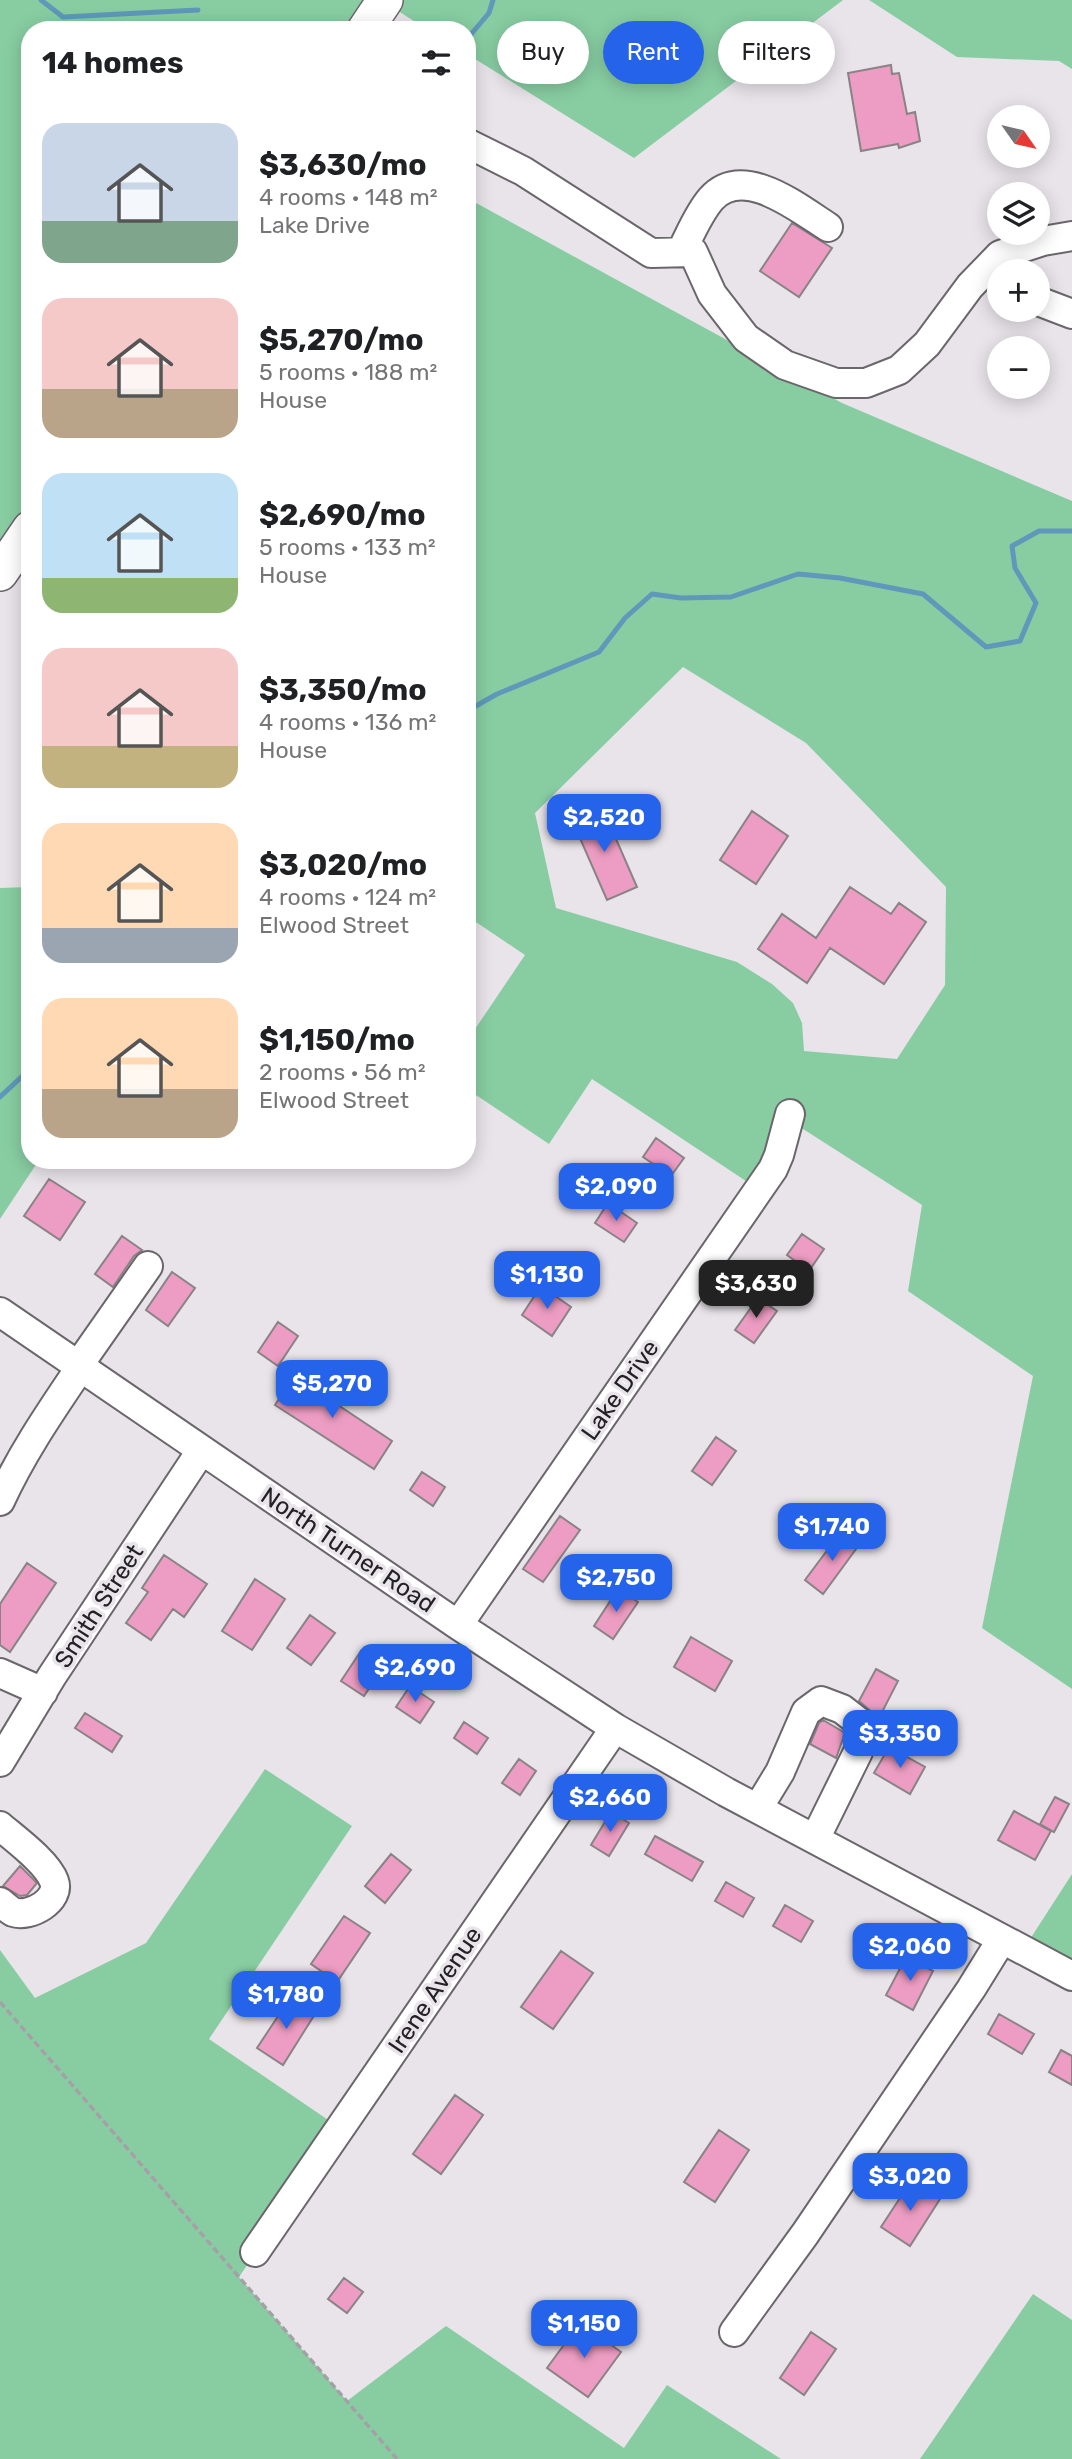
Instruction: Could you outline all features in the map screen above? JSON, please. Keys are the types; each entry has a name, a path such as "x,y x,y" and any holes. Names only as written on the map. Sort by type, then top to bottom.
{"main road":[{"path":"371,21 385,0"},
{"path":"0,573 21,542"}],"street":[{"path":"476,147 523,170 651,253 694,252 712,294 746,338 785,365 835,383 866,383 899,370 927,344 970,286 1000,255 1042,241 1072,236"},
{"path":"681,252 712,198 730,185 751,186 775,194 828,227"},
{"path":"970,286 987,289"},
{"path":"1050,305 1072,314"},
{"name":"Lake Drive","path":"458,1625 772,1169 779,1156 790,1114"},
{"path":"0,1500 30,1442 148,1266"},
{"name":"North Turner Road","path":"0,1312 458,1625 615,1728 815,1839 1072,1976"},
{"name":"Smith Street","path":"0,1762 201,1451"},
{"path":"0,1673 43,1692"},
{"path":"758,1808 780,1772 806,1712 821,1701 842,1709 864,1726 858,1752 815,1839"},
{"name":"Irene Avenue","path":"256,2252 615,1728"},
{"path":"0,1826 49,1871 55,1884 54,1894 47,1903 30,1912 14,1912 0,1902"},
{"path":"734,2332 805,2234 1002,1939"}],"path":[{"path":"0,2002 397,2459"}],"green space":[{"path":"0,0 843,0 815,21 718,21 718,84 732,84 634,158 515,84 589,84 589,21 497,21 497,73 476,60 476,21 414,21 384,2 371,21 21,21 21,542 0,573"},
{"path":"869,0 1072,0 1072,69 1059,61 957,57"},
{"path":"476,203 842,403 1072,501 1072,1689 982,1628 1033,1376 908,1291 922,1205 789,1120 758,1189 592,1079 549,1144 476,1095 476,1028 525,955 476,922","holes":["683,667 806,743 946,887 945,985 897,1059 804,1051 802,1023 793,1003 772,984 737,962 556,908 535,813"]},
{"path":"21,887 21,1169 33,1169 0,1219 0,888"},
{"path":"265,1769 352,1826 209,2039 340,2128 239,2277 347,2401 446,2326 624,2448 667,2385 781,2459 0,2459 0,1950 35,1998 146,1943"},
{"path":"1072,1874 1072,1976 1023,1950"},
{"path":"1033,2294 1072,2320 1072,2459 920,2459"}],"building":[{"path":"891,65 892,74 899,73 907,114 915,112 920,141 899,148 898,144 861,151 848,73"},
{"path":"792,223 832,248 799,297 760,271"},
{"path":"602,807 637,887 607,900 572,820"},
{"path":"752,811 788,836 756,884 720,860"},
{"path":"850,887 891,914 899,903 926,922 884,984 830,948 807,983 758,949 782,914 816,938"},
{"path":"656,1138 684,1158 671,1176 643,1157"},
{"path":"49,1179 85,1202 60,1240 24,1216"},
{"path":"608,1203 637,1223 624,1242 595,1223"},
{"path":"802,1234 824,1249 809,1271 787,1255"},
{"path":"122,1236 142,1250 134,1256 113,1287 95,1274"},
{"path":"172,1272 195,1288 168,1326 146,1310"},
{"path":"541,1286 571,1307 552,1336 522,1315"},
{"path":"758,1298 777,1311 754,1343 735,1330"},
{"path":"278,1322 298,1336 278,1366 258,1352"},
{"path":"298,1370 333,1393 329,1399 392,1441 374,1469 275,1405"},
{"path":"716,1437 736,1451 712,1485 692,1471"},
{"path":"422,1472 445,1487 433,1506 410,1490"},
{"path":"560,1516 580,1530 543,1582 523,1569"},
{"path":"841,1532 859,1545 823,1594 805,1580"},
{"path":"164,1555 207,1584 184,1617 173,1609 151,1640 126,1623 148,1592 142,1588"},
{"path":"27,1563 56,1583 10,1652 0,1645 0,1604"},
{"path":"255,1579 285,1599 252,1650 222,1631"},
{"path":"618,1589 638,1602 613,1639 594,1626"},
{"path":"310,1615 335,1633 311,1665 287,1648"},
{"path":"691,1637 732,1661 715,1691 674,1667"},
{"path":"361,1651 384,1666 364,1696 341,1681"},
{"path":"876,1669 898,1681 879,1718 859,1701"},
{"path":"410,1686 434,1702 420,1723 396,1707"},
{"path":"85,1713 122,1736 112,1752 75,1728"},
{"path":"823,1720 845,1733 836,1758 810,1744"},
{"path":"464,1722 488,1738 477,1754 454,1738"},
{"path":"889,1747 925,1767 910,1794 874,1773"},
{"path":"519,1759 536,1771 520,1795 502,1783"},
{"path":"1055,1797 1069,1804 1054,1832 1040,1824"},
{"path":"1014,1811 1051,1831 1035,1860 998,1840"},
{"path":"611,1812 629,1823 609,1856 591,1845"},
{"path":"655,1836 703,1862 692,1881 645,1854"},
{"path":"391,1854 411,1870 385,1903 365,1886"},
{"path":"20,1866 37,1883 27,1895 20,1896 3,1886"},
{"path":"726,1882 754,1898 743,1917 715,1901"},
{"path":"785,1905 813,1921 801,1942 773,1926"},
{"path":"344,1916 370,1933 337,1982 311,1964"},
{"path":"561,1951 593,1973 553,2029 521,2007"},
{"path":"906,1957 933,1971 913,2010 886,1995"},
{"path":"290,1998 315,2014 283,2065 257,2048"},
{"path":"999,2014 1034,2034 1022,2054 988,2034"},
{"path":"1061,2050 1072,2056 1072,2085 1049,2072"},
{"path":"455,2095 483,2115 441,2174 413,2154"},
{"path":"719,2130 749,2150 715,2202 684,2182"},
{"path":"911,2181 940,2199 910,2246 881,2227"},
{"path":"344,2278 363,2292 347,2313 328,2299"},
{"path":"580,2323 621,2352 588,2397 547,2368"},
{"path":"811,2332 836,2349 804,2395 780,2378"}],"waterway":[{"path":"41,0 63,17 198,10"},
{"path":"476,28 489,13 493,0"},
{"path":"476,706 497,694 599,652 625,618 652,594 681,598 731,597 798,574 840,578 923,594 986,647 1020,641 1036,603 1015,568 1012,546 1039,531 1072,531"},
{"path":"0,1097 21,1077"}]}
